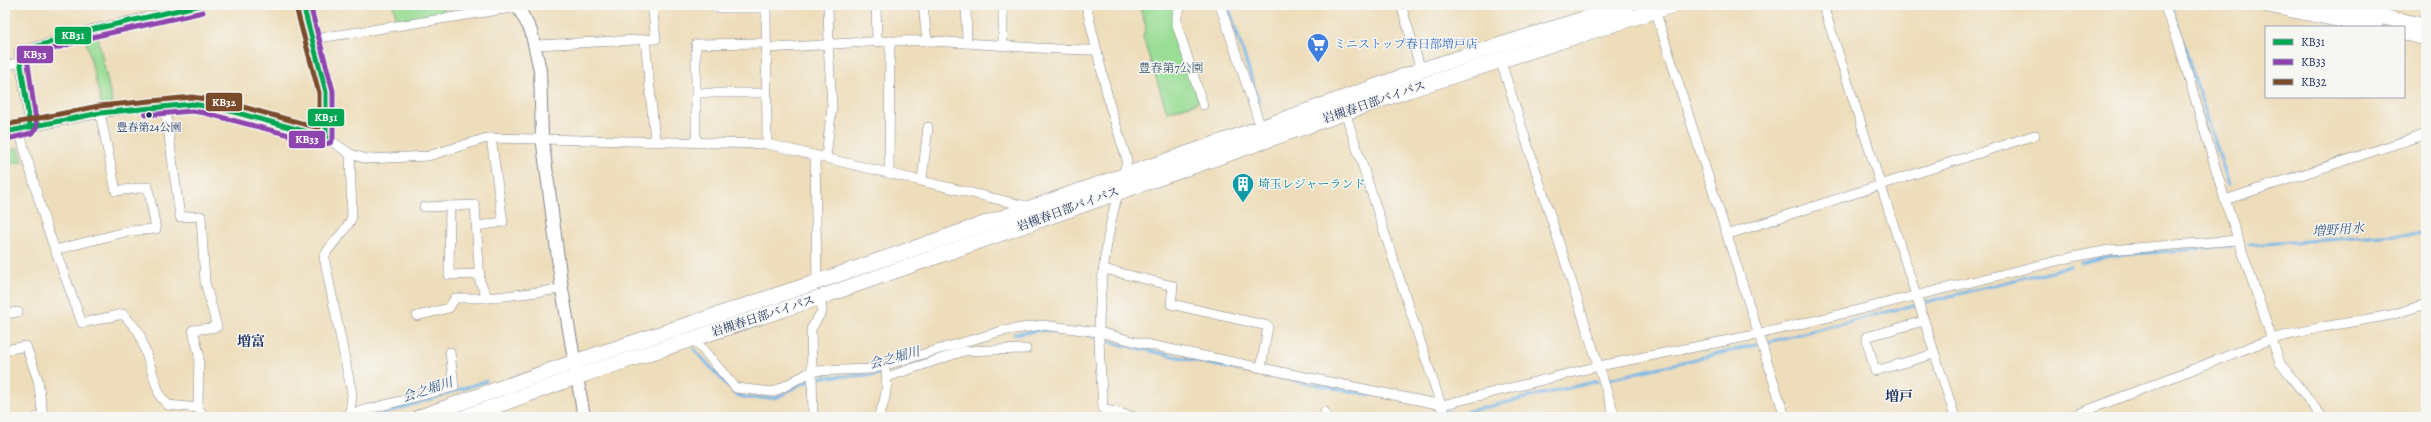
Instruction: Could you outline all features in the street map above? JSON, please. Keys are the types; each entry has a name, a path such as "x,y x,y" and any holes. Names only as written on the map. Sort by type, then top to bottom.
{"highway":[{"name":"岩槻春日部バイパス","path":"465,417 575,370 817,282 1261,128 1421,70 1628,5"},
{"name":"岩槻春日部バイパス","path":"420,417 575,370 693,338 821,297 1345,112 1500,59 1673,5"},
{"path":"2268,5 2370,26"},
{"path":"2324,5 2426,26"},
{"path":"2405,33 2426,38"}],"street":[{"path":"30,126 19,52 90,30 201,5"},
{"path":"303,5 326,92 326,137"},
{"path":"536,45 656,39 652,5"},
{"path":"876,5 877,42"},
{"path":"923,5 927,41"},
{"path":"966,5 967,43"},
{"path":"1003,5 1003,45"},
{"path":"1086,5 1096,50 1127,160 1124,175 1118,191 1104,269 1099,332 1103,409 1135,417"},
{"path":"1182,5 1177,15 1178,25 1203,104"},
{"path":"1220,5 1245,91 1261,128"},
{"path":"1401,5 1421,70"},
{"path":"1823,5 1882,185 1955,417"},
{"path":"2164,5 2177,38 2225,200 2271,340 2280,363 2322,417"},
{"path":"313,39 517,6 536,45 540,70 542,138 562,289 584,417"},
{"path":"716,8 766,7 767,144"},
{"path":"826,157 832,106 828,7"},
{"path":"1655,10 1729,234 1786,417"},
{"path":"645,39 655,140"},
{"path":"696,142 696,44 767,46 927,41 1003,45 1050,50 1096,50"},
{"path":"889,172 890,42"},
{"path":"1500,59 1615,417"},
{"path":"5,66 20,62"},
{"path":"696,93 767,93"},
{"path":"5,132 100,113 192,104 212,107 326,137 350,154 367,159 428,156 492,138 655,140 767,144 1032,207"},
{"path":"165,106 180,216 200,216 205,282 217,327 193,330 199,354 198,408 205,417"},
{"path":"1345,112 1445,417"},
{"path":"55,250 129,231 156,228 148,187 116,191 100,113"},
{"path":"922,180 928,127"},
{"path":"19,130 55,250 82,323 123,314 139,332 160,396 168,405 198,408"},
{"path":"2225,200 2426,134"},
{"path":"1729,234 2034,135"},
{"path":"477,226 503,222 492,138"},
{"path":"350,154 352,217 348,227 329,247 324,257 352,394 350,416"},
{"path":"815,155 817,282"},
{"path":"424,207 475,205 480,282 488,298"},
{"path":"450,206 448,274 480,274"},
{"path":"693,338 736,388 774,392 812,377 872,369 970,339 1002,331 1042,325 1099,332 1260,368 1442,405 1599,366 1760,334 2109,250 2238,240"},
{"path":"1104,269 1173,286 1171,304 1268,326 1260,368"},
{"path":"417,316 450,308 455,298 488,298 562,289"},
{"path":"813,417 811,329 822,311 821,297"},
{"path":"2070,417 2271,340 2323,327 2391,314 2426,304"},
{"path":"5,314 18,312"},
{"path":"1924,320 1866,337 1875,371 1934,354"},
{"path":"970,339 972,351"},
{"path":"5,350 26,346 38,380 43,416 37,417"},
{"path":"887,377 964,351 1026,349"},
{"path":"339,417 350,416 454,387 450,352"},
{"path":"878,417 882,409 887,377 884,366"}],"green space":[{"path":"393,5 443,5 445,13 397,20"},
{"name":"豊春第7公園","path":"1139,5 1179,5 1174,15 1199,99 1196,103 1167,112 1143,38 1146,27"},
{"name":"豊春第24公園","path":"97,33 113,106 102,107 85,36"},
{"path":"19,148 23,161 5,166 5,151"}],"waterway":[{"path":"1228,5 1259,102"},
{"path":"2171,5 2229,185"},
{"name":"増野用水","path":"2249,245 2426,233"},
{"path":"2081,263 2109,256 2231,246"},
{"path":"1926,302 2071,266"},
{"path":"1764,343 1914,305"},
{"name":"会之堀川","path":"1014,334 1042,330 1080,334"},
{"path":"1089,335 1119,344 1223,367 1371,395"},
{"path":"1609,379 1756,345"},
{"name":"会之堀川","path":"694,349 735,394 746,398 776,398 801,384 822,377 874,375 884,373"},
{"name":"会之堀川","path":"374,417 486,381"},
{"path":"1445,411 1457,414 1598,381"}],"transit line":[{"name":"KB31","path":"30,126 19,52 90,30 201,5"},
{"name":"KB31","path":"5,132 100,113 192,104 223,109 326,137 326,92 303,5"},
{"name":"KB33","path":"145,115 192,111 205,113 324,144 330,143 333,138 333,91 310,5"},
{"name":"KB32","path":"5,125 99,106 192,97 225,102 319,128 319,93 296,7"},
{"name":"KB33","path":"7,139 32,133 37,128 27,57 92,37 203,12"}],"place":[{"name":"ミニストップ春日部増戸店","path":"1318,64"},
{"name":"豊春第24公園","path":"149,115"},
{"name":"埼玉レジャーランド","path":"1243,204"}],"district":[{"name":"増富","path":"251,341"},
{"name":"増戸","path":"1899,396"}]}
